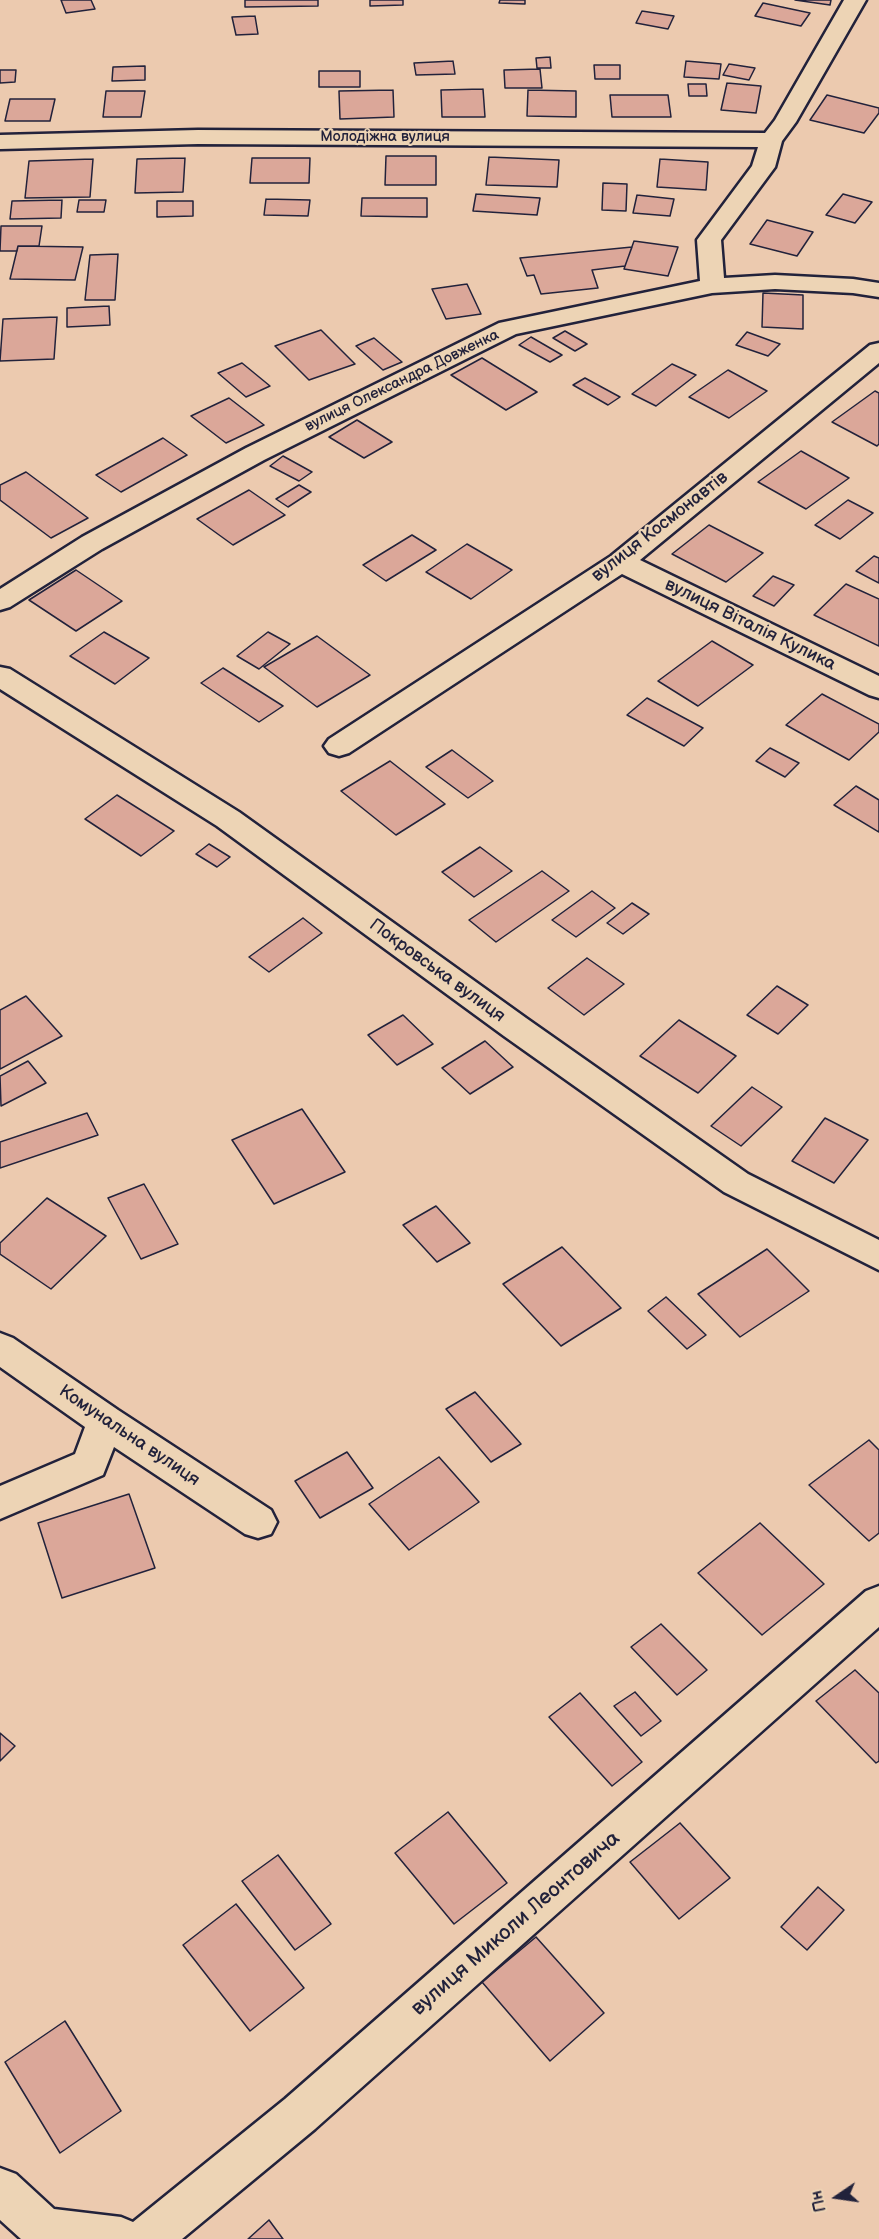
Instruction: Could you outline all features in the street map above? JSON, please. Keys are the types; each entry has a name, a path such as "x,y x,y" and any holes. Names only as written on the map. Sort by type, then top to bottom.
{"street":[{"path":"712,286 709,240 763,167 771,140 785,122 855,0"},
{"name":"Молодіжна вулиця","path":"0,142 198,137 771,140"},
{"name":"вулиця Олександра Довженка","path":"0,602 92,543 255,454 507,328 712,286 775,282 853,286 879,290"},
{"name":"вулиця Космонавтів","path":"339,746 621,562 879,350"},
{"name":"вулиця Віталія Кулика","path":"621,562 879,688"},
{"name":"Покровська вулиця","path":"0,676 228,819 514,1027 736,1183 879,1256"},
{"name":"Комунальна вулиця","path":"0,1348 105,1421 258,1522"},
{"path":"0,1503 90,1464 105,1421"},
{"name":"вулиця Миколи Леонтовича","path":"147,2239 300,2114 879,1603"},
{"path":"0,2190 44,2230 121,2239"}],"building":[{"path":"61,0 91,0 95,9 66,13"},
{"path":"245,0 318,0 318,6 245,7"},
{"path":"370,0 403,0 403,5 370,6"},
{"path":"500,0 525,0 525,4 499,3"},
{"path":"795,0 831,0 830,5"},
{"path":"763,3 810,13 801,26 755,16"},
{"path":"642,11 674,16 668,29 636,23"},
{"path":"255,16 258,34 236,35 232,17"},
{"path":"550,57 551,68 537,68 536,58"},
{"path":"453,61 455,74 416,75 414,63"},
{"path":"686,61 721,64 719,79 684,77"},
{"path":"729,64 755,68 749,80 723,75"},
{"path":"594,65 620,65 620,79 595,79"},
{"path":"145,66 145,80 112,81 113,67"},
{"path":"540,69 542,88 505,88 504,70"},
{"path":"0,70 16,70 15,82 0,83"},
{"path":"319,71 360,71 360,87 319,87"},
{"path":"727,83 761,86 756,113 721,110"},
{"path":"688,84 706,84 707,96 689,96"},
{"path":"483,89 485,117 442,117 441,90"},
{"path":"393,90 394,117 340,119 339,91"},
{"path":"528,90 576,91 576,117 527,116"},
{"path":"106,91 145,91 141,117 103,117"},
{"path":"610,95 668,95 671,117 612,117"},
{"path":"827,95 879,108 879,113 864,133 810,120"},
{"path":"10,99 55,99 50,121 5,121"},
{"path":"386,156 436,156 436,185 385,185"},
{"path":"489,157 559,160 557,187 486,185"},
{"path":"185,158 183,192 135,193 137,159"},
{"path":"252,158 310,158 309,183 250,183"},
{"path":"93,159 90,197 25,198 29,161"},
{"path":"660,159 708,162 706,190 657,187"},
{"path":"603,183 627,184 626,211 602,210"},
{"path":"476,194 540,198 537,215 473,211"},
{"path":"843,194 872,202 855,223 826,215"},
{"path":"637,195 674,199 670,216 633,213"},
{"path":"362,198 427,198 427,217 361,216"},
{"path":"266,199 310,200 308,216 264,215"},
{"path":"62,200 61,218 10,219 12,201"},
{"path":"79,200 106,200 104,212 77,212"},
{"path":"157,201 193,201 193,216 157,217"},
{"path":"767,220 813,232 797,256 750,244"},
{"path":"1,226 42,226 39,246 18,246 17,251 0,251"},
{"path":"634,241 678,247 668,276 624,269"},
{"path":"18,246 83,247 75,280 10,279"},
{"path":"632,247 625,266 592,270 598,288 541,294 534,275 527,276 520,258"},
{"path":"118,254 115,300 85,300 90,255"},
{"path":"467,284 481,314 446,319 432,289"},
{"path":"763,293 803,295 803,329 762,327"},
{"path":"109,306 110,325 67,327 67,308"},
{"path":"57,317 54,359 0,361 3,319"},
{"path":"321,330 355,364 309,380 275,346"},
{"path":"565,331 587,344 575,351 553,338"},
{"path":"747,332 780,344 768,356 736,345"},
{"path":"531,337 562,355 550,362 519,345"},
{"path":"374,338 402,362 383,370 356,346"},
{"path":"482,358 537,392 506,410 451,375"},
{"path":"242,363 270,386 246,397 218,373"},
{"path":"672,364 696,375 656,406 632,394"},
{"path":"728,370 767,391 729,418 689,397"},
{"path":"585,378 620,397 608,405 573,385"},
{"path":"875,391 879,393 879,444 877,446 832,422"},
{"path":"229,398 264,425 226,443 191,416"},
{"path":"357,420 392,442 364,458 329,437"},
{"path":"163,438 187,455 121,492 96,475"},
{"path":"801,451 849,478 806,509 758,482"},
{"path":"283,456 312,472 299,481 270,466"},
{"path":"26,472 88,518 51,538 0,500 0,485"},
{"path":"299,485 311,492 288,507 276,499"},
{"path":"249,490 285,515 233,545 197,519"},
{"path":"848,500 873,513 840,539 815,525"},
{"path":"709,525 763,553 726,582 672,554"},
{"path":"412,535 436,550 386,581 363,565"},
{"path":"467,544 512,570 471,599 426,572"},
{"path":"874,556 879,558 879,583 856,571"},
{"path":"76,570 122,601 76,631 29,600"},
{"path":"773,576 794,585 774,606 753,596"},
{"path":"846,584 879,599 879,646 814,615"},
{"path":"104,632 149,658 115,684 70,656"},
{"path":"268,632 290,644 259,669 237,656"},
{"path":"317,636 370,675 317,707 264,667"},
{"path":"712,641 753,665 698,706 658,681"},
{"path":"223,668 283,706 259,722 201,683"},
{"path":"822,694 879,724 879,732 849,760 786,725"},
{"path":"647,698 703,728 684,746 627,715"},
{"path":"770,748 799,763 785,777 756,761"},
{"path":"452,750 493,781 468,798 426,767"},
{"path":"390,761 445,804 396,835 341,791"},
{"path":"856,786 879,800 879,832 834,805"},
{"path":"117,795 174,831 141,856 85,819"},
{"path":"209,844 230,857 217,867 196,854"},
{"path":"480,847 512,871 474,897 442,872"},
{"path":"542,871 569,891 496,942 469,920"},
{"path":"592,891 615,908 576,937 552,920"},
{"path":"632,903 649,914 623,934 607,923"},
{"path":"303,918 322,933 269,972 249,957"},
{"path":"587,958 624,984 584,1015 548,988"},
{"path":"777,986 808,1005 778,1034 747,1015"},
{"path":"26,996 62,1036 0,1069 0,1010"},
{"path":"403,1015 433,1044 397,1065 368,1035"},
{"path":"679,1020 736,1056 698,1093 640,1056"},
{"path":"485,1041 513,1067 470,1094 442,1068"},
{"path":"28,1061 46,1083 1,1106 0,1076"},
{"path":"752,1087 782,1107 741,1146 711,1126"},
{"path":"302,1109 345,1172 274,1204 232,1140"},
{"path":"87,1113 98,1135 0,1168 0,1142"},
{"path":"825,1118 868,1140 834,1183 792,1161"},
{"path":"144,1184 178,1244 141,1259 108,1198"},
{"path":"47,1198 106,1236 51,1289 0,1254 0,1243"},
{"path":"436,1206 470,1243 437,1262 403,1225"},
{"path":"562,1247 621,1308 561,1346 503,1284"},
{"path":"767,1249 809,1291 740,1337 698,1294"},
{"path":"666,1297 706,1335 687,1349 648,1311"},
{"path":"475,1392 521,1444 491,1462 446,1409"},
{"path":"869,1440 879,1450 879,1533 869,1541 809,1485"},
{"path":"347,1452 373,1488 320,1518 295,1481"},
{"path":"439,1457 479,1502 409,1550 369,1504"},
{"path":"129,1494 155,1568 62,1598 38,1523"},
{"path":"760,1523 824,1584 762,1635 698,1573"},
{"path":"661,1624 707,1670 677,1695 631,1647"},
{"path":"855,1670 879,1693 879,1761 876,1763 816,1701"},
{"path":"635,1692 661,1721 641,1736 614,1706"},
{"path":"580,1693 642,1762 612,1786 549,1717"},
{"path":"0,1733 15,1746 0,1761"},
{"path":"448,1812 507,1883 454,1924 395,1853"},
{"path":"680,1823 730,1878 679,1919 630,1862"},
{"path":"278,1855 331,1924 295,1950 242,1881"},
{"path":"818,1887 844,1910 807,1950 781,1927"},
{"path":"236,1904 304,1988 250,2031 183,1945"},
{"path":"536,1937 604,2013 550,2061 482,1982"},
{"path":"65,2021 121,2111 60,2153 5,2062"},
{"path":"269,2220 283,2239 248,2239"}]}
